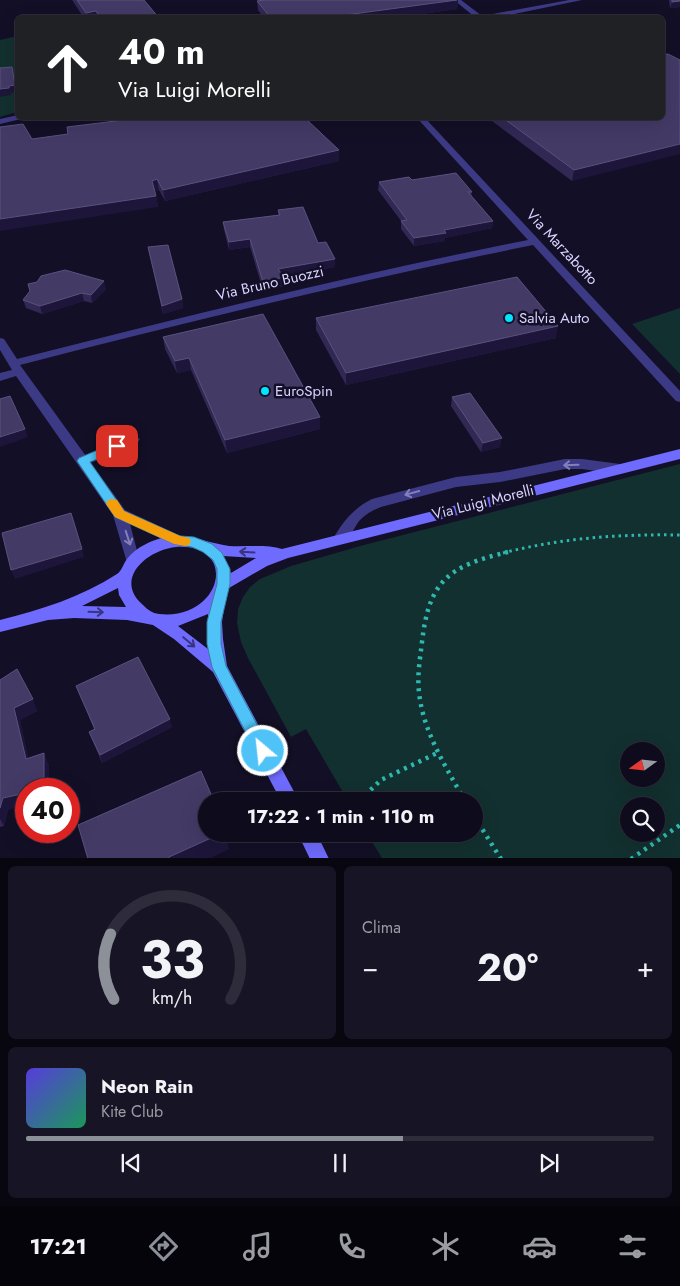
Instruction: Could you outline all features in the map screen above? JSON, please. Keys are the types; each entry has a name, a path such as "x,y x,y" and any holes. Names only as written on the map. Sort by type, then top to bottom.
{"street":[{"path":"457,0 478,15"},
{"path":"498,15 579,0"},
{"path":"0,122 15,118"},
{"name":"Via Marzabotto","path":"423,120 680,398"},
{"name":"Via Bruno Buozzi","path":"0,377 17,368 233,307 388,271 536,241"},
{"path":"0,341 120,514 133,562"},
{"path":"83,461 134,439"},
{"name":"Via Luigi Morelli","path":"48,614 86,611 172,621 187,618 201,612 212,603 222,588 262,562 286,553 680,454"},
{"path":"340,540 354,518 366,508 377,503 424,490 456,482 500,477 565,464 582,464 620,469"},
{"path":"120,514 178,541"},
{"name":"Via Luigi Morelli","path":"0,626 48,614 78,601 124,577 133,562 147,550 162,543 194,542 207,548 230,551 286,553"},
{"path":"207,548 218,557 223,569 222,588 214,622 214,644 219,667 285,792"},
{"path":"124,577 123,588 132,608 179,634 219,667"},
{"path":"311,842 320,858"}],"path":[{"path":"461,792 438,753 429,732 419,693 419,671 426,614 439,586 449,576 464,566 488,557 564,540 614,534 680,535"},
{"path":"368,792 381,780 438,753"},
{"path":"631,858 680,825"},
{"path":"483,830 501,858"}],"green space":[{"path":"15,36 15,113 0,117 0,40"},
{"path":"680,308 680,374 632,324"},
{"path":"680,464 680,858 382,858 372,842 483,842 483,792 343,792 306,729 291,737 248,658 241,642 237,623 238,609 250,587 260,579 291,566 360,546"}],"building":[{"path":"77,0 144,0 156,15 99,15 96,11 86,13"},
{"path":"457,0 345,15 269,15 257,1"},
{"path":"665,54 668,54 680,60 680,144 574,170 506,120 665,120"},
{"path":"12,67 15,85 0,89 0,68"},
{"path":"124,120 307,120 339,150 163,190 157,179 152,181 156,196 0,219 0,127 23,124 32,139 68,134 67,127"},
{"path":"456,173 472,192 468,192 493,221 444,230 446,233 414,238 401,221 407,220 379,182 409,177 412,180"},
{"path":"303,207 318,243 326,242 335,259 278,269 284,277 263,282 250,239 229,242 223,222 280,215 278,210"},
{"path":"168,245 182,299 162,306 148,247"},
{"path":"65,270 104,281 91,295 82,293 40,306 23,300 30,291 28,284 37,282 41,276"},
{"path":"517,277 558,326 346,373 316,318"},
{"path":"263,314 320,417 225,440 189,358 175,361 163,337"},
{"path":"470,393 502,438 483,443 452,397"},
{"path":"10,396 25,429 0,437 0,399"},
{"path":"71,513 82,549 11,570 2,533"},
{"path":"138,657 170,719 100,755 89,732 95,729 76,686"},
{"path":"17,669 33,699 14,708 26,759 44,753 44,778 15,778 15,795 3,798 0,808 0,680"},
{"path":"201,771 210,792 198,792 198,842 202,842 169,858 88,858 80,832 80,824"}],"slow traffic":[{"path":"112,504 120,514 178,541 185,541"}],"place":[{"name":"Salvia Auto","path":"509,318"},
{"name":"EuroSpin","path":"265,391"}],"route":[{"path":"117,446 83,461 120,514 178,541 194,542 207,548 218,557 223,569 224,584 220,592 214,622 216,655 219,667 263,751"}]}
